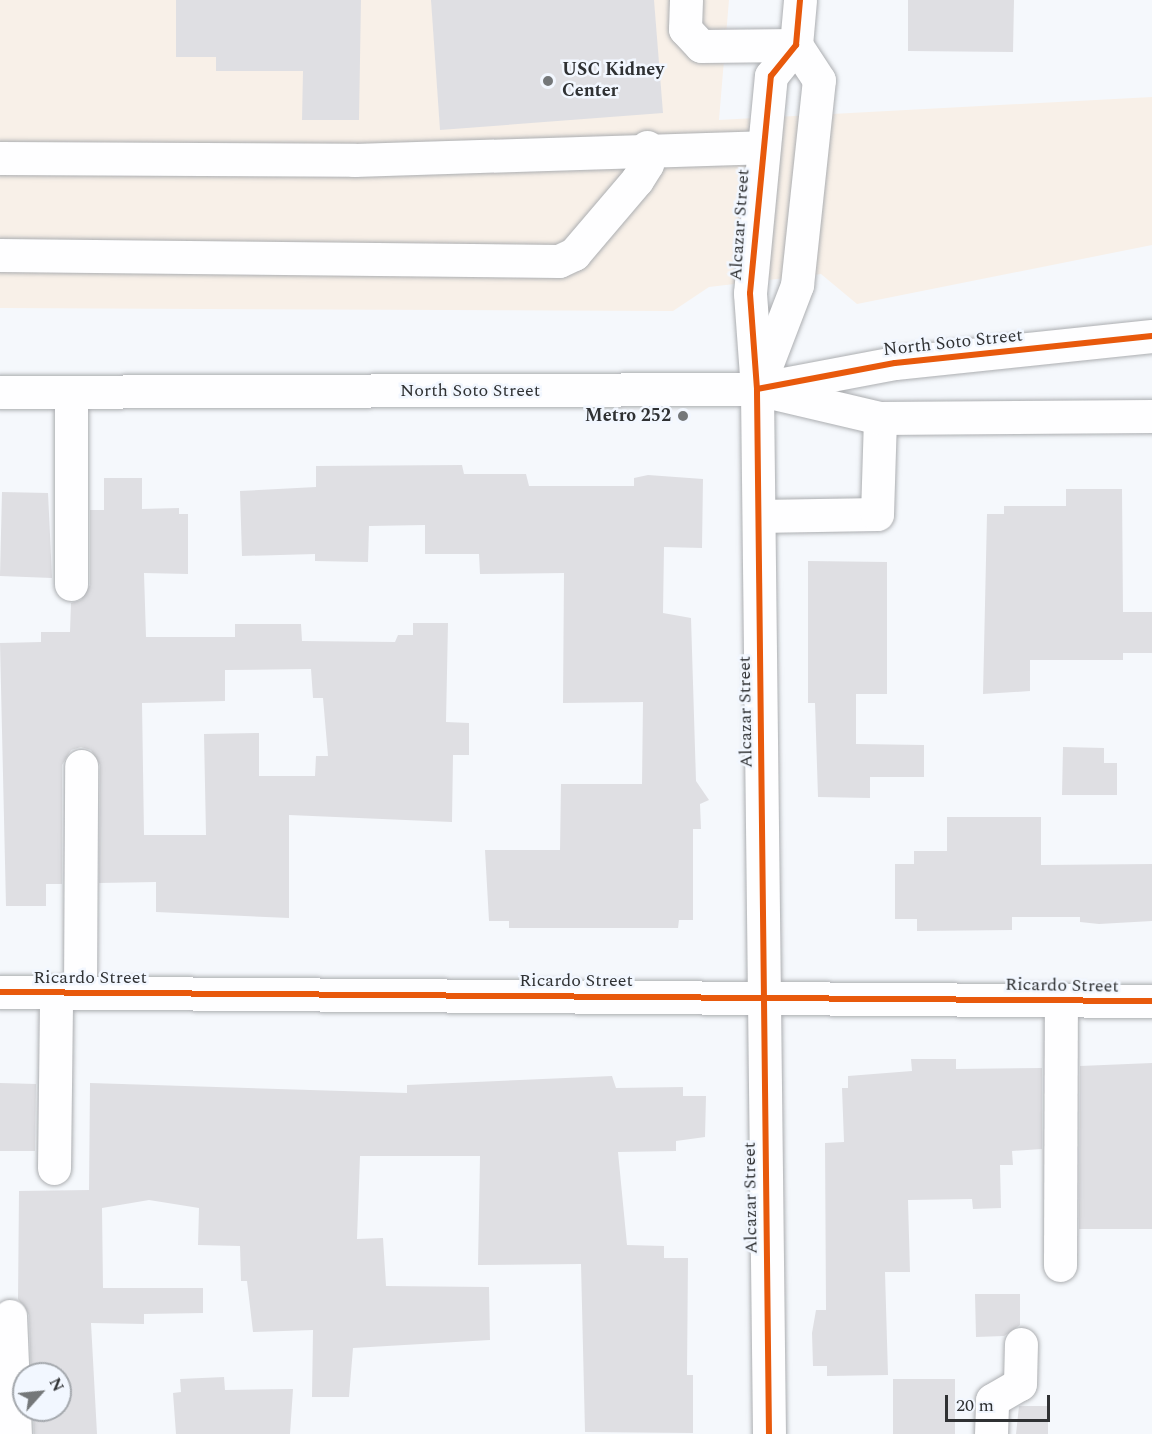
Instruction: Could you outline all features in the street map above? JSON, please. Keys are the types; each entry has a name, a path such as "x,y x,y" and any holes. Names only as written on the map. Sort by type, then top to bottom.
{"street":[{"path":"686,0 685,29 701,46 796,45 800,0"},
{"name":"Alcazar Street","path":"758,389 797,285 819,80 796,45 771,76 762,147 750,294 758,389 769,1434"},
{"path":"0,158 354,160 647,147 762,147"},
{"path":"0,255 559,261 574,254 636,180 647,164 647,147"},
{"name":"North Soto Street","path":"0,392 758,389 895,363 1152,336"},
{"path":"758,389 880,418 1152,416"},
{"path":"62,393 64,582"},
{"path":"759,516 877,514 880,418"},
{"path":"54,1168 68,993 81,766"},
{"name":"Ricardo Street","path":"0,992 1152,1001"},
{"path":"1060,1264 1061,1001"},
{"path":"10,1316 15,1434"},
{"path":"991,1434 992,1400 1020,1384 1022,1344"}],"shaded area":[{"path":"0,0 729,0 719,120 1152,97 1152,245 857,304 821,274 709,287 673,311 0,308"}],"building":[{"path":"176,0 361,0 359,120 302,120 303,71 216,71 216,57 176,57"},
{"name":"USC Kidney Center","path":"431,0 654,0 663,113 440,130"},
{"path":"908,0 1014,0 1013,52 908,51"},
{"path":"462,465 464,474 526,474 529,486 634,486 634,478 648,475 703,479 702,548 664,547 663,613 691,618 696,781 709,800 700,804 701,829 693,829 693,920 679,920 678,928 509,928 509,921 489,921 485,850 560,850 561,784 642,784 643,702 563,703 564,573 480,574 479,554 425,554 425,525 369,526 368,562 315,561 315,554 242,556 240,491 316,487 316,466"},
{"path":"104,478 142,478 142,509 179,508 179,514 188,514 188,574 144,573 146,637 235,637 235,624 301,624 302,641 395,642 398,635 413,635 413,623 448,623 446,722 469,723 469,755 453,755 452,822 289,815 289,918 156,912 156,882 99,883 100,765 91,750 81,747 71,750 62,765 62,884 46,884 46,906 6,906 0,643 41,642 41,632 70,632 71,603 81,600 90,585 90,510 104,510","holes":["311,669 313,698 323,698 328,756 316,756 315,776 259,776 259,733 204,734 206,835 144,835 142,703 225,701 225,670"]},
{"path":"1066,489 1122,489 1123,612 1152,612 1152,653 1123,653 1123,660 1030,660 1030,691 983,694 987,514 1004,514 1004,506 1066,506"},
{"path":"2,492 48,493 52,578 0,576"},
{"path":"808,561 887,562 887,694 856,694 856,744 924,745 924,777 870,777 870,798 818,797 815,703 808,703"},
{"path":"1063,747 1104,748 1104,763 1117,763 1117,795 1062,795"},
{"path":"947,817 1041,817 1041,865 1152,864 1152,921 1099,924 1080,922 1080,917 1012,917 1012,930 917,931 917,919 895,919 895,864 914,864 914,851 947,851"},
{"path":"911,1059 956,1059 956,1069 1042,1068 1042,1149 1012,1151 1013,1165 1000,1165 1001,1208 973,1209 972,1199 908,1200 910,1272 885,1272 888,1375 827,1376 827,1366 813,1366 812,1333 816,1310 826,1310 825,1143 844,1142 842,1088 848,1088 848,1076 912,1071"},
{"path":"1152,1063 1152,1229 1079,1229 1080,1066"},
{"path":"612,1076 616,1088 683,1087 683,1096 706,1096 705,1137 676,1141 676,1151 618,1152 627,1245 664,1246 664,1258 688,1258 687,1375 693,1375 693,1433 585,1432 581,1264 478,1265 480,1156 360,1156 357,1239 383,1238 386,1286 489,1287 490,1340 353,1348 349,1397 312,1397 313,1330 253,1332 247,1281 241,1281 240,1246 198,1245 199,1208 149,1200 102,1208 103,1288 203,1288 203,1313 144,1314 144,1324 91,1323 97,1434 34,1434 34,1422 72,1422 72,1362 31,1362 29,1315 18,1299 19,1191 89,1190 90,1083 407,1093 407,1085"},
{"path":"0,1083 36,1084 35,1151 0,1151"},
{"path":"975,1294 1020,1294 1020,1325 1004,1336 976,1337"},
{"path":"224,1377 225,1390 293,1389 290,1434 176,1434 173,1393 181,1392 180,1379"},
{"path":"893,1379 955,1379 955,1434 893,1434"},
{"path":"1019,1406 1048,1406 1048,1434 1016,1434"}],"cycle path":[{"path":"769,1434 757,389 750,293 771,76 796,45 800,0"},
{"path":"757,389 895,363 1152,336"},
{"path":"0,992 1152,1001"}],"place":[{"name":"USC Kidney Center","path":"548,81"},
{"name":"Metro 252","path":"683,416"}]}
